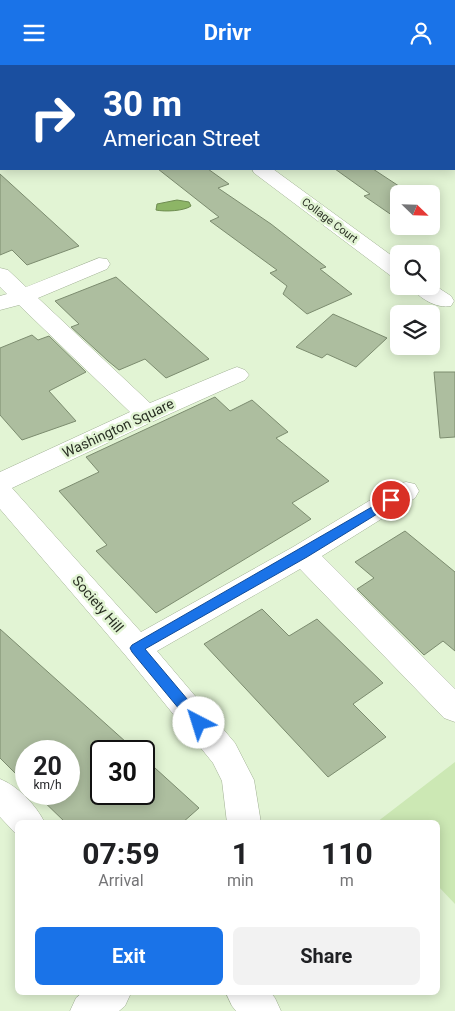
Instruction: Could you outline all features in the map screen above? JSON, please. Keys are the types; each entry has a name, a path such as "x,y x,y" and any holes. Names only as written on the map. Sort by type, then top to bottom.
{"street":[{"name":"Collage Court","path":"262,170 390,264"},
{"path":"0,303 22,297 99,263"},
{"path":"0,275 147,414"},
{"path":"434,295 443,301"},
{"name":"Washington Square","path":"0,483 147,414 237,375"},
{"path":"136,648 302,554 406,491"},
{"name":"Society Hill","path":"0,492 136,648 224,753 238,780 244,820"},
{"path":"302,554 455,709"},
{"path":"89,1011 109,995"},
{"path":"247,995 262,1011"}],"shaded area":[{"path":"177,200 189,202 191,206 174,211 156,210 157,204"},
{"path":"455,762 455,904 440,888 440,820 380,820"}],"building":[{"path":"159,170 209,170 229,184 218,188 271,224 326,267 320,269 352,294 307,314 283,294 287,286 270,273 277,270 210,221 219,217"},
{"path":"336,170 375,170 397,185 390,185 390,214 364,196 370,194"},
{"path":"0,174 79,246 27,265 12,250 0,255"},
{"path":"116,277 209,359 166,378 145,359 119,370 108,361 71,327 79,324 55,301"},
{"path":"333,314 387,338 356,367 327,354 322,358 296,347"},
{"path":"32,335 38,340 49,336 86,372 49,391 76,421 22,440 0,415 0,348"},
{"path":"434,372 455,372 455,437 440,438"},
{"path":"215,397 230,411 252,400 288,432 276,438 329,481 292,503 311,519 156,613 96,551 107,545 59,491 99,472 86,457"},
{"path":"405,531 455,572 455,651 443,641 424,655 357,589 374,578 355,562"},
{"path":"262,609 289,636 317,619 383,683 353,704 386,737 328,777 204,644"},
{"path":"0,629 124,740 90,740 90,805 155,805 155,768 199,808 185,820 63,820 47,805 80,805 80,740 15,740 15,773 0,758"}],"route":[{"path":"199,723 136,648 302,554 391,500"}]}
